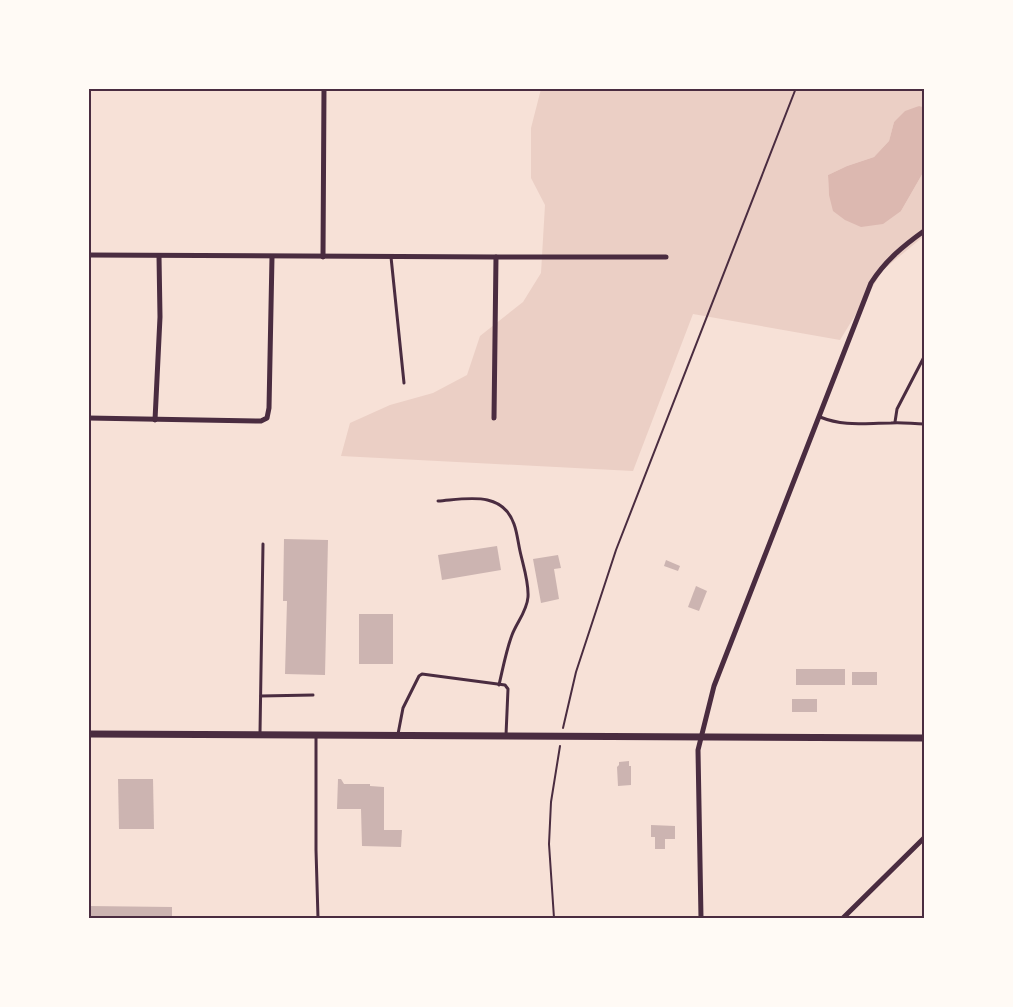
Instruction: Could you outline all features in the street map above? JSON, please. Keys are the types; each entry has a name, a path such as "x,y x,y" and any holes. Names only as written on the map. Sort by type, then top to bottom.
{"street":[{"path":"322,257 324,88"},
{"path":"701,918 698,750 714,686 871,283 892,256 924,231"},
{"path":"88,255 666,256"},
{"path":"155,420 160,317 159,256"},
{"path":"88,418 261,421 267,418 272,257"},
{"path":"494,418 496,257"},
{"path":"88,734 924,738"},
{"path":"843,918 924,838"}],"lane":[{"path":"391,257 404,383"},
{"path":"895,423 897,409 924,357"},
{"path":"819,417 844,424 924,424"},
{"path":"438,501 474,498 492,500 505,508 514,522 528,597 524,612 513,632 499,685"},
{"path":"260,735 263,544"},
{"path":"398,736 403,708 422,674 505,685 508,688 506,736"},
{"path":"261,696 313,695"},
{"path":"316,735 318,918"}],"path":[{"path":"554,918 549,844 551,802 576,672 616,550 796,88"}],"shaded area":[{"path":"541,89 924,89 924,107 919,106 894,122 889,141 874,157 828,175 829,195 901,211 924,171 924,236 883,270 840,340 693,314 633,471 341,456 350,423 390,405 433,393 467,375 480,336 523,302 541,273 545,205 531,178 531,128"},
{"path":"919,106 924,107 924,171 901,211 883,224 861,227 845,220 833,211 828,175 874,157 889,141 894,122 905,111"}],"building":[{"path":"284,539 328,540 325,675 285,674 287,601 283,601"},
{"path":"497,546 501,570 442,580 438,555"},
{"path":"558,555 561,568 554,569 559,599 541,603 533,559"},
{"path":"666,560 680,566 678,571 664,566"},
{"path":"696,586 707,591 699,611 688,607"},
{"path":"359,614 393,614 393,664 359,664"},
{"path":"796,669 845,669 845,685 796,685"},
{"path":"852,672 877,672 877,685 852,685"},
{"path":"792,699 817,699 817,712 792,712"},
{"path":"629,761 631,785 618,786 619,762"},
{"path":"118,779 153,779 154,829 119,829"},
{"path":"338,779 341,779 344,784 370,784 370,786 384,787 384,830 402,830 401,847 362,846 361,809 337,809"},
{"path":"651,825 675,826 675,839 665,839 665,849 655,849 655,837 651,837"},
{"path":"88,906 172,907 172,918 88,918"}]}
